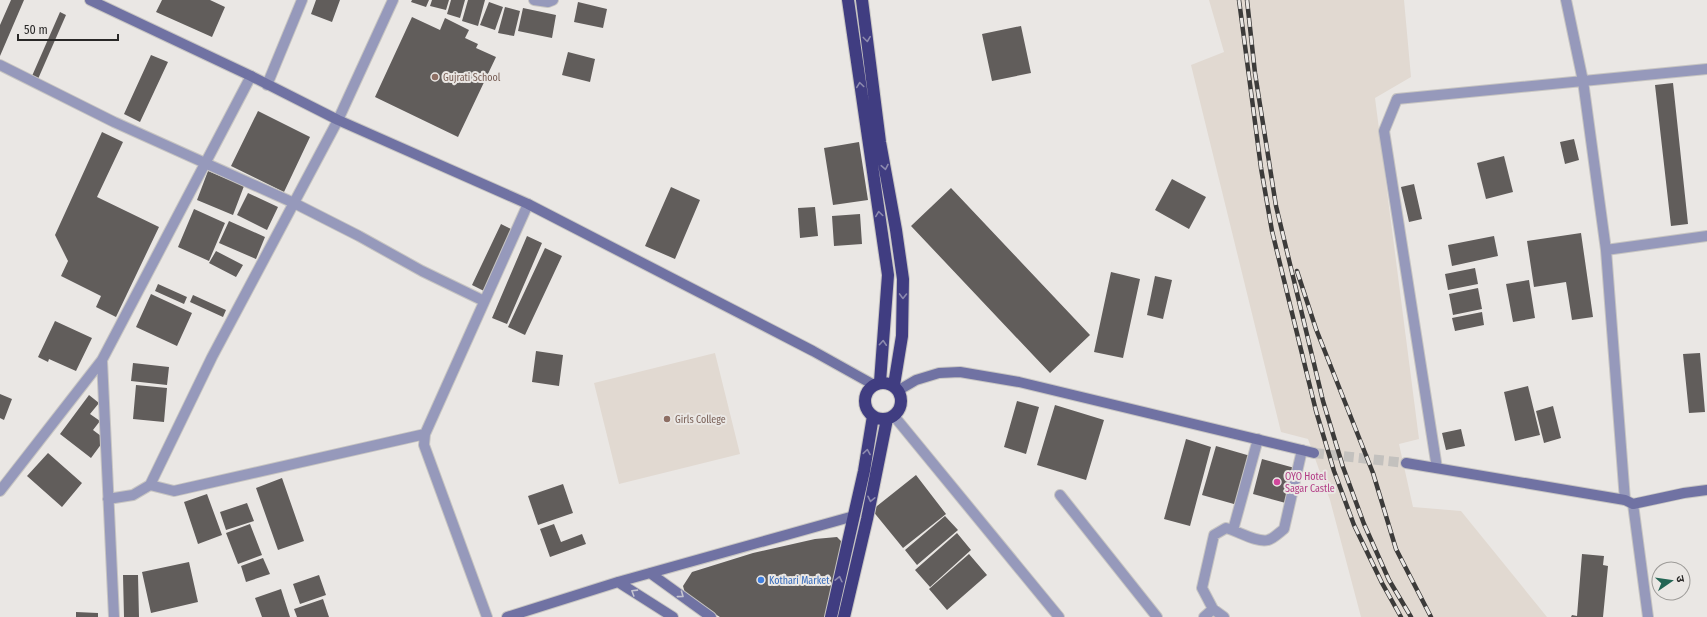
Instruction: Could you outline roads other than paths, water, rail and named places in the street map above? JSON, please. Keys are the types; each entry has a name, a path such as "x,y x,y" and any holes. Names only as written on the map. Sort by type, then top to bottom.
{"highway":[{"path":"848,0 888,275 877,383 868,390 865,396 865,404 868,411 879,419 890,418 899,412 902,405 902,397 897,388 902,336 903,279 896,230 880,142 862,0"},
{"path":"877,383 897,388"},
{"path":"831,617 854,516 873,416"},
{"path":"844,617 890,418"}],"main road":[{"path":"90,0 251,76 338,120 528,204 806,348 877,383"},
{"path":"897,388 939,373 960,372 1019,382 1314,452"},
{"path":"1406,463 1629,502 1707,490"},
{"path":"507,617 618,582 854,516"},
{"path":"650,573 711,617"},
{"path":"618,582 673,617"}],"street":[{"path":"267,84 302,0"},
{"path":"108,499 133,495 150,485 212,357 338,120 393,0"},
{"path":"534,0 548,2 552,0"},
{"path":"1566,0 1583,81 1606,250 1629,502 1648,617"},
{"path":"0,65 114,122 294,202 422,271 484,301"},
{"path":"1437,468 1384,131 1397,99 1707,69"},
{"path":"0,491 102,360 251,76"},
{"path":"487,617 424,445 425,434 528,204"},
{"path":"1606,250 1707,236"},
{"path":"102,360 114,617"},
{"path":"890,418 1059,617"},
{"path":"150,485 174,491 425,434"},
{"path":"1234,530 1258,439"},
{"path":"1224,617 1213,609 1202,588 1214,535 1226,528 1252,538 1268,540 1284,529 1302,450"},
{"path":"1060,495 1157,617"},
{"path":"1204,617 1213,609"}],"tunnel":[{"path":"1314,453 1406,463"}],"railway":[{"path":"1239,0 1261,168 1272,231 1316,411 1334,471 1354,525 1382,583 1401,617"},
{"path":"1247,0 1255,73 1276,206 1323,401 1343,467 1364,524 1389,580 1411,617"},
{"path":"1297,271 1316,329 1373,473 1396,549 1431,617"}],"place":[{"name":"Gujrati School","path":"435,77"},
{"name":"Girls College","path":"667,419"},
{"name":"OYO Hotel Sagar Castle","path":"1277,482"},
{"name":"Kothari Market","path":"761,580"}]}
